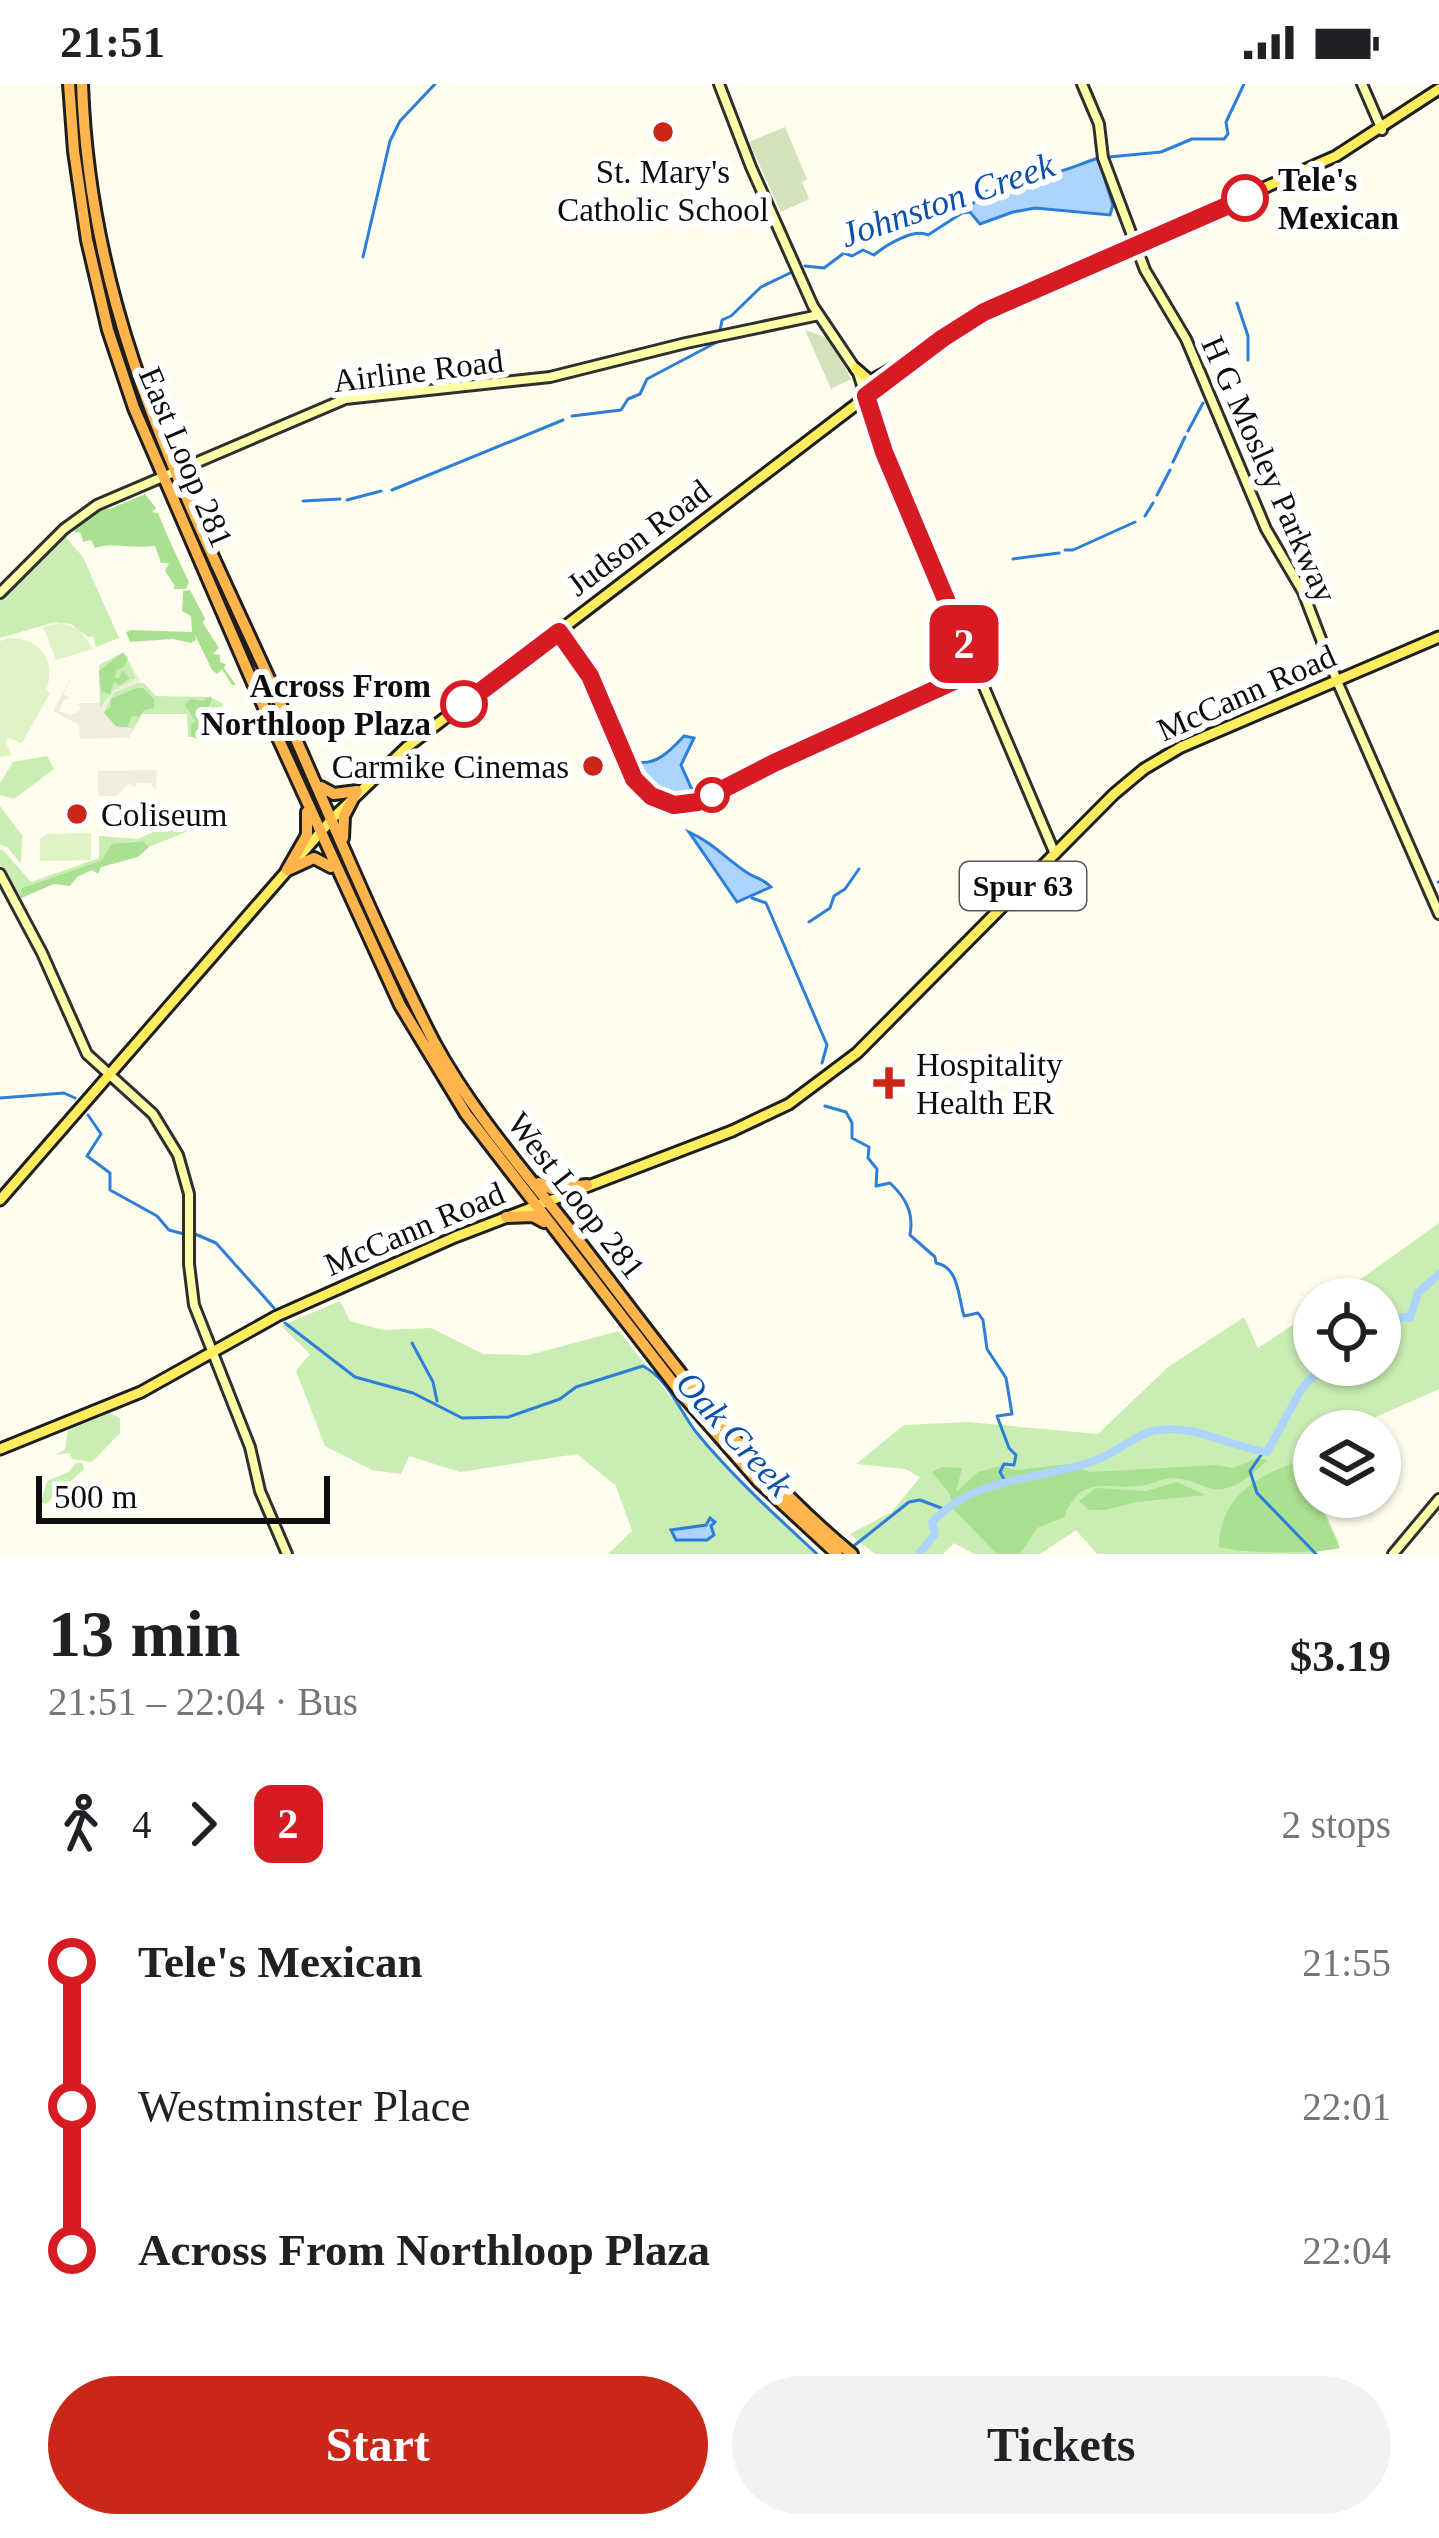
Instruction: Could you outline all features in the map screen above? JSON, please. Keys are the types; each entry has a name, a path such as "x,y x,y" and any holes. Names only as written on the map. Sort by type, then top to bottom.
{"highway":[{"name":"East Loop 281","path":"69,84 83,217 100,300 126,387 332,818"},
{"name":"East Loop 281","path":"82,84 89,182 125,343 167,473 320,832"},
{"path":"83,217 91,217 103,256"},
{"path":"100,300 117,342 125,343"},
{"path":"252,681 262,678 280,704"},
{"path":"316,784 334,794 357,791"},
{"path":"345,847 343,820 357,791"},
{"path":"287,870 309,830 304,797"},
{"name":"West Loop 281","path":"332,818 445,1062 517,1172"},
{"name":"West Loop 281","path":"320,832 375,954 447,1088 575,1236 743,1451 852,1554"},
{"path":"287,870 320,859 329,864 346,890"},
{"path":"375,954 386,963 396,962"},
{"path":"517,1172 547,1188 587,1185"},
{"path":"511,1215 523,1198 517,1172"},
{"path":"568,1193 561,1208 575,1236"},
{"name":"West Loop 281","path":"542,1203 557,1232 744,1466 837,1554"},
{"path":"511,1215 536,1217 557,1232"},
{"path":"611,1302 631,1321 640,1320"},
{"path":"652,1355 658,1353 682,1378"},
{"path":"744,1466 786,1502 794,1502"}],"main road":[{"path":"719,84 751,167 819,315 870,381 890,370 898,372"},
{"name":"H G Mosley Parkway","path":"1082,84 1099,124 1104,162 1135,246 1190,347 1264,524 1303,592 1439,914"},
{"path":"1362,84 1382,130"},
{"name":"Judson Road","path":"0,1200 332,818 407,747 866,396 984,312 1305,172 1382,130 1439,89"},
{"name":"Airline Road","path":"0,593 78,517 105,500 345,399 550,377 819,315"},
{"path":"856,368 884,452 1054,854"},
{"name":"McCann Road","path":"0,1449 117,1403 277,1316 511,1215 752,1123 813,1089 857,1053 1119,789 1152,764 1186,745 1439,637"},
{"path":"0,874 85,1050 155,1117 182,1163 190,1207 191,1288 286,1554"},
{"path":"1393,1554 1439,1499"}],"green space":[{"path":"785,127 807,179 802,182 809,199 781,212 749,142"},
{"path":"805,330 830,339 851,379 831,389"},
{"path":"145,494 189,582 186,589 173,589 165,571 169,563 161,563 155,546 95,548 91,540 83,542 81,533 75,532 76,522 80,524 101,508 110,509"},
{"path":"64,535 83,557 119,638 96,647 93,636 71,624 55,622 0,638 0,599"},
{"path":"190,590 219,648 213,654 220,655 236,685 222,669 217,674 212,670 195,635 191,643 173,639 130,642 126,632 131,630 192,632 191,616 182,611 183,591"},
{"path":"61,623 79,629 93,649 56,660 43,627"},
{"path":"0,641 29,641 43,652 50,693 22,743 8,738 12,755 0,757"},
{"path":"124,652 136,678 131,683 144,683 156,696 211,697 223,704 204,737 188,737 187,714 142,714 134,729 116,726 104,713 109,695 100,710 99,665"},
{"path":"122,653 128,657 115,677 119,679 122,671 130,678 120,685 114,682 110,694 101,691 99,671"},
{"path":"137,688 154,699 154,708 132,716 127,727 113,727 104,712 111,707 110,699"},
{"path":"210,696 206,711 216,712 217,717 203,738 197,739 191,736 191,723 196,722 185,705 191,699 203,701"},
{"path":"47,756 54,769 14,799 0,795 0,783 13,762"},
{"path":"0,806 22,835 21,864 0,845"},
{"path":"191,814 201,826 149,847 143,841 128,842 102,860 22,888 23,894 17,896 0,864 3,850 31,882 99,858 99,836 138,839 158,830 164,816 181,820"},
{"path":"91,833 91,860 40,861 40,839 47,834"},
{"path":"143,841 149,847 138,857 101,867 98,874 92,870 70,886 54,884 19,899 22,888 102,860 112,844"},
{"path":"1439,1223 1439,1389 1392,1410 1293,1410 1293,1518 1328,1518 1339,1543 1313,1554 1097,1554 1076,1530 1040,1554 974,1554 954,1543 943,1554 875,1554 850,1534 892,1512 920,1477 905,1469 856,1464 904,1425 968,1422 1098,1434 1168,1367 1244,1317 1258,1348 1293,1325 1293,1386 1401,1386 1401,1278 1362,1278"},
{"path":"340,1301 350,1321 383,1330 431,1328 483,1354 529,1355 619,1331 722,1463 816,1554 608,1554 632,1531 616,1486 577,1454 460,1472 409,1456 401,1474 372,1470 325,1446 296,1371 310,1354 281,1326"},
{"path":"110,1413 120,1418 120,1433 92,1462 72,1459 70,1453 56,1455 65,1449 68,1430"},
{"path":"1258,1458 1267,1460 1225,1489 1173,1478 1088,1489 1071,1503 1064,1517 1037,1528 1020,1554 997,1554 953,1509 949,1493 932,1472 942,1467 962,1468 956,1492 978,1472 1001,1466 1017,1470 1068,1464 1090,1472 1233,1468"},
{"path":"76,1463 84,1469 46,1504 41,1503 47,1481 69,1472"},
{"path":"1293,1464 1293,1518 1326,1518 1340,1548 1280,1552 1219,1547 1232,1504 1264,1476"},
{"path":"1177,1482 1205,1495 1105,1510 1089,1510 1079,1501 1096,1488 1146,1491"}],"shaded area":[{"path":"124,652 141,682 114,693 104,713 116,726 134,729 129,738 80,739 79,725 53,711 76,669 64,694 70,698 59,711 71,715 80,710 79,703 100,703 101,709 114,690 136,679"},
{"path":"157,770 156,791 150,783 136,787 129,783 117,796 98,796 98,771"}],"water":[{"path":"1098,158 1113,205 1110,215 1035,208 980,224 970,212 962,213 987,191 1002,191 1011,176 1047,175"},
{"path":"684,736 694,738 681,765 693,792 674,800 646,777 637,762 657,759"},
{"path":"689,832 746,872 771,887 737,902"},
{"path":"710,1518 715,1522 711,1526 714,1535 707,1540 676,1540 671,1530 706,1525"}],"waterway":[{"path":"363,257 390,141 400,121 435,84"},
{"name":"Johnston Creek","path":"1109,157 1161,152 1192,139 1224,139 1226,122 1244,84"},
{"name":"Johnston Creek","path":"805,266 824,268 844,253 852,256 863,250 874,255 908,236 928,235 962,213"},
{"name":"Johnston Creek","path":"720,331 722,320 761,287 792,272"},
{"path":"1237,303 1248,336 1248,360"},
{"name":"Johnston Creek","path":"572,416 621,410 628,399 640,394 647,379 719,341"},
{"path":"1188,431 1203,403"},
{"name":"Johnston Creek","path":"392,490 563,420"},
{"path":"1173,462 1185,437"},
{"path":"1157,495 1170,470"},
{"name":"Johnston Creek","path":"347,500 381,491"},
{"name":"Johnston Creek","path":"303,501 340,499"},
{"path":"1145,516 1153,503"},
{"path":"1065,550 1135,522"},
{"path":"1013,559 1059,553"},
{"path":"809,922 830,908 834,896 859,869"},
{"path":"752,898 766,903 827,1045 822,1063"},
{"name":"Oak Creek","path":"0,1098 64,1093 75,1098"},
{"path":"825,1106 846,1112 852,1138 869,1147 868,1158 877,1169 876,1186 890,1183 900,1194 910,1213 910,1235 949,1270 964,1316 978,1313 983,1320 987,1349 1006,1378 1012,1414 997,1416 1016,1455 1014,1465 1004,1464 1000,1472 1005,1481"},
{"name":"Oak Creek","path":"88,1115 101,1134 87,1156 110,1173 110,1190 157,1216 169,1230 184,1234"},
{"name":"Oak Creek","path":"195,1234 216,1243 274,1308"},
{"path":"1401,1318 1410,1318 1418,1293 1439,1274"},
{"name":"Oak Creek","path":"285,1323 355,1377 413,1393 462,1418 508,1417 560,1399 576,1387 643,1366 667,1387 724,1464 817,1554"},
{"path":"412,1343 433,1382 437,1401"},
{"path":"919,1554 935,1534 932,1522 970,1495 1079,1466 1152,1431 1201,1433 1267,1452 1304,1386"},
{"path":"1263,1452 1250,1471 1257,1493 1316,1554"},
{"name":"Oak Creek","path":"855,1545 909,1502 920,1500 944,1509"}],"bus line":[{"name":"2","path":"464,704 559,632 590,676 636,782 656,799 681,805 704,800 976,671 884,452 866,396 984,312 1245,198"}],"place":[{"name":"St. Mary's Catholic School","path":"663,132"},
{"name":"Tele's Mexican","path":"1245,198"},
{"name":"Across From Northloop Plaza","path":"464,704"},
{"name":"Carmike Cinemas","path":"593,766"},
{"name":"Coliseum","path":"77,814"},
{"name":"Hospitality Health ER","path":"889,1083"}]}
